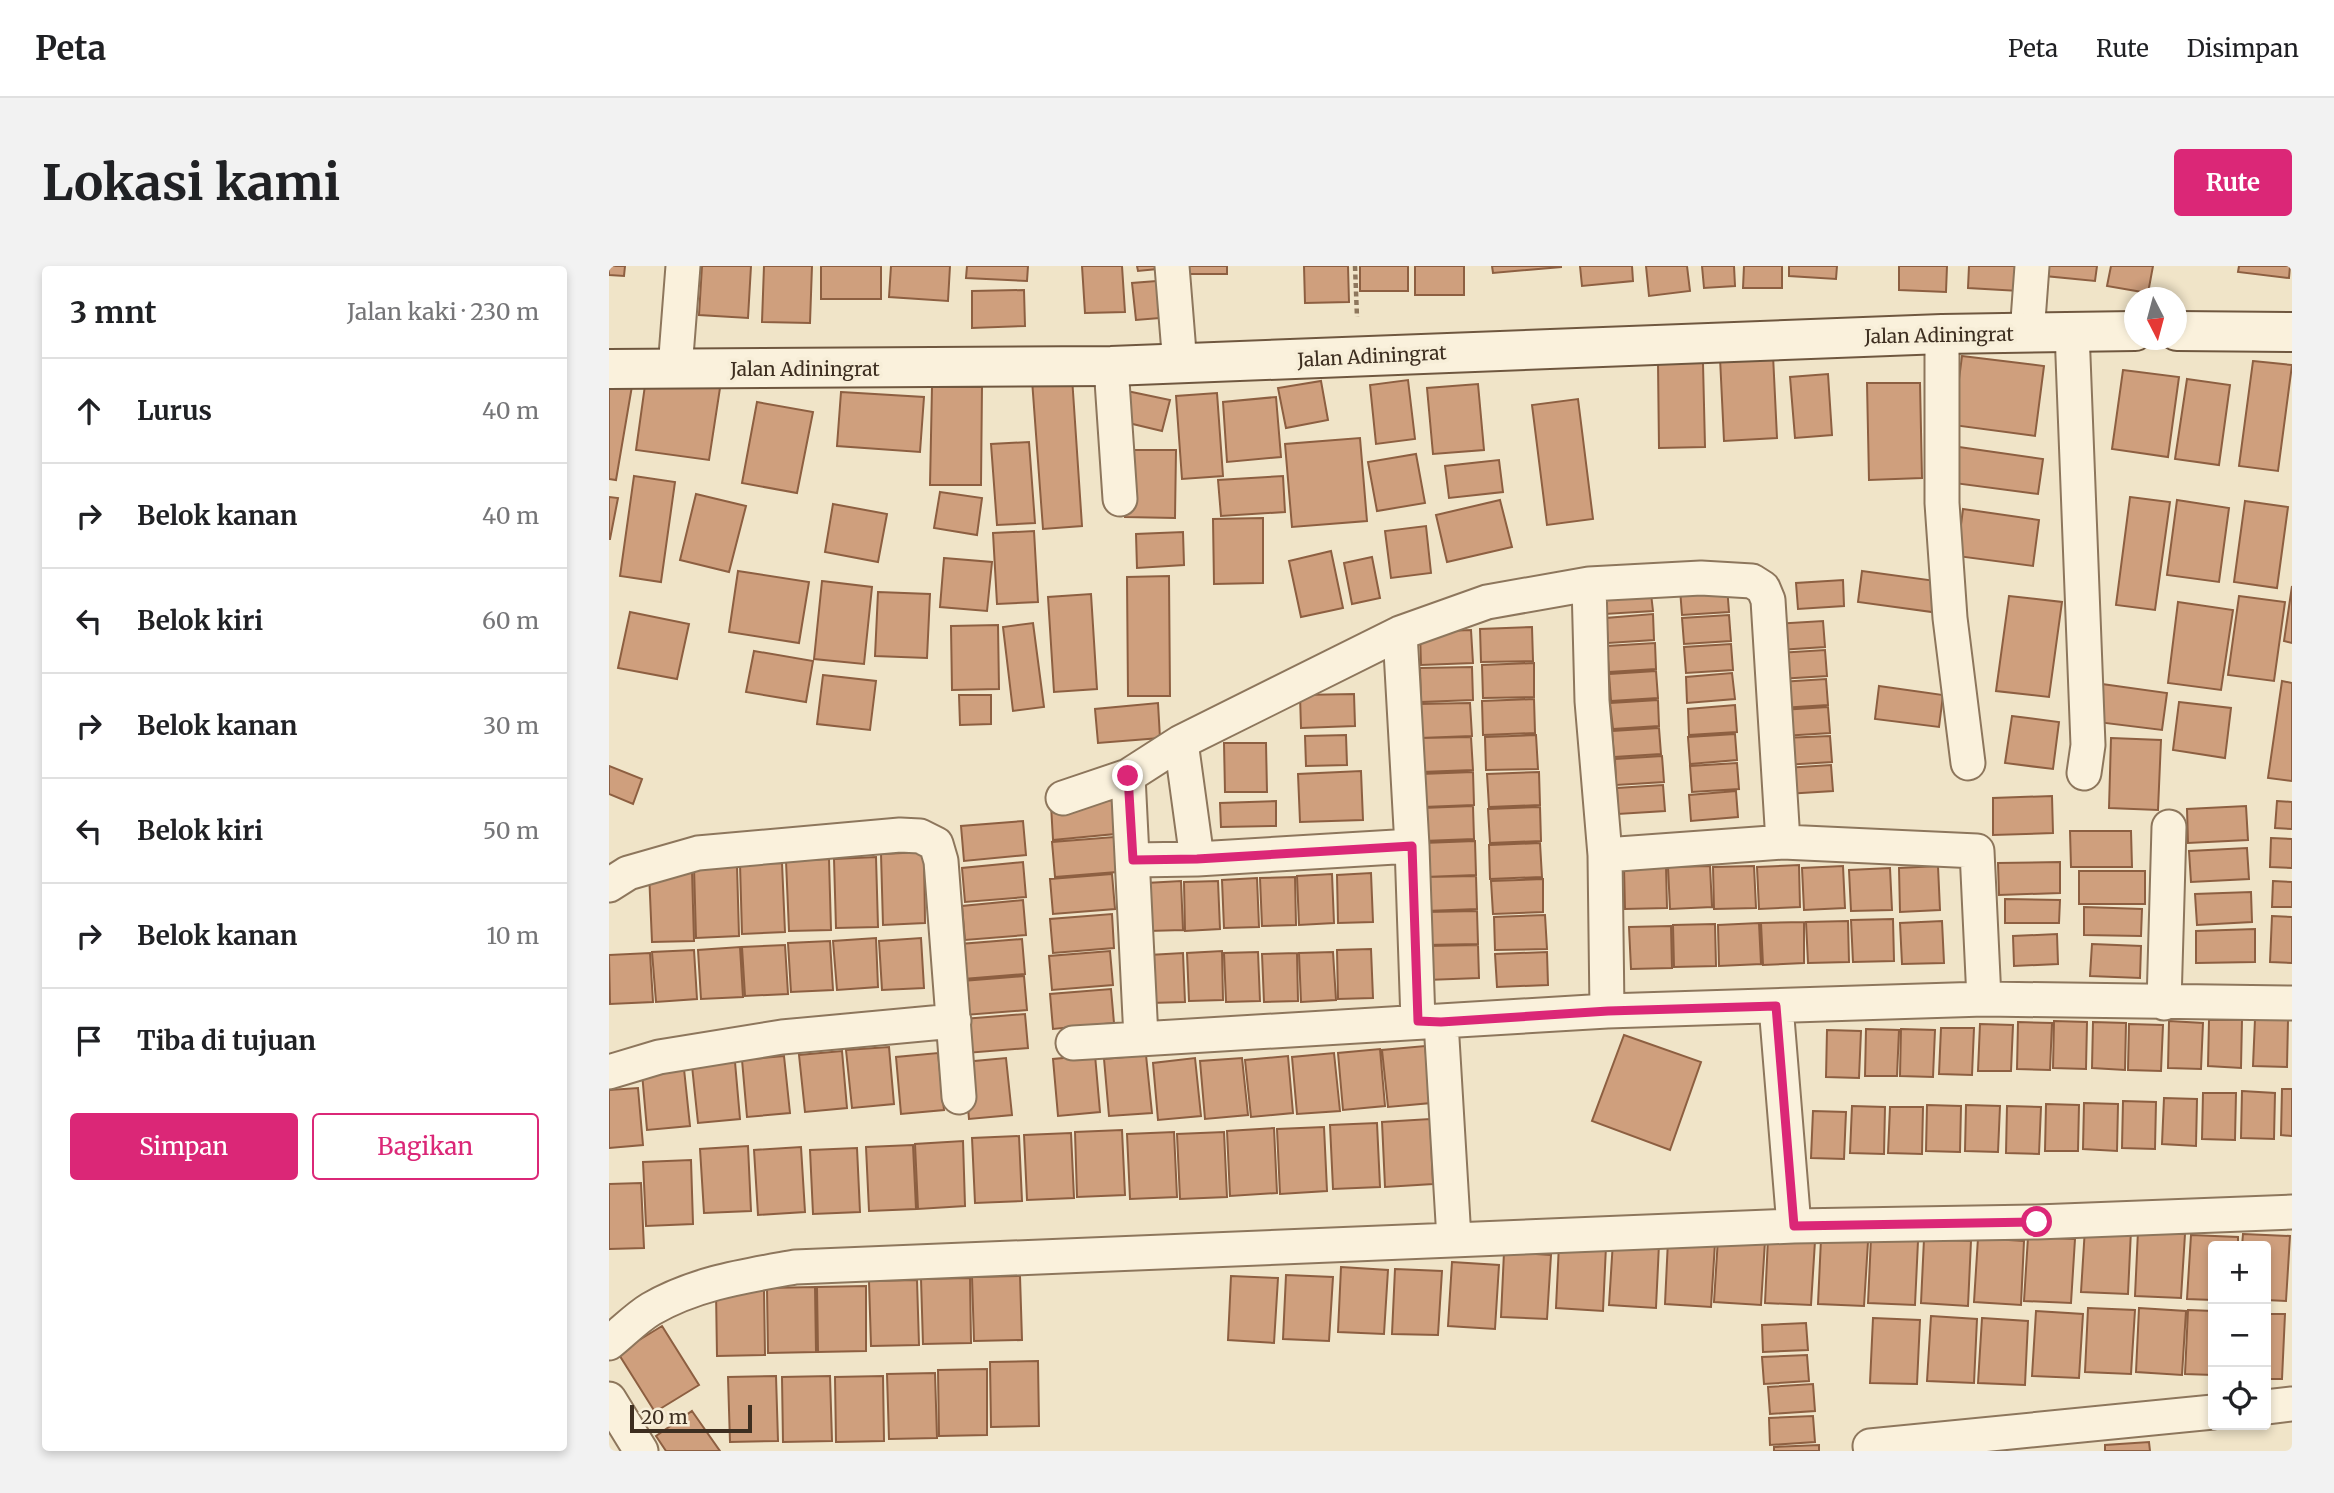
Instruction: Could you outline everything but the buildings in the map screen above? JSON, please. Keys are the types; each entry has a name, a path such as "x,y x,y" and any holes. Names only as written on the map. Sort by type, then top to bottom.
{"street":[{"path":"675,369 683,266"},
{"path":"1172,266 1180,365"},
{"path":"2027,334 2032,266"},
{"path":"2072,331 2088,745 2084,773"},
{"name":"Jalan Adiningrat","path":"609,369 1180,365 1942,334 2124,331"},
{"path":"2187,331 2292,332"},
{"path":"1942,334 1942,503 1950,618 1968,763"},
{"path":"1111,366 1120,499"},
{"path":"1063,798 1128,776 1181,743 1400,633 1487,602 1589,584 1701,578 1752,581 1763,588 1768,600 1783,842"},
{"path":"1589,584 1592,701 1605,855 1608,1011"},
{"path":"1400,633 1412,846 1454,1239"},
{"path":"1181,743 1197,859"},
{"path":"1128,776 1141,1038"},
{"path":"2164,1003 2169,827"},
{"path":"609,885 628,873 698,853 900,835 920,836 936,844 941,861 959,1097"},
{"path":"1605,855 1783,842 1977,850 1984,999"},
{"path":"1133,860 1197,859 1412,846"},
{"path":"1073,1043 1608,1011 1984,999 2292,1003"},
{"path":"1776,1006 1794,1226"},
{"path":"609,1072 659,1057 782,1037 954,1021"},
{"path":"609,1343 649,1310 683,1293 716,1282 795,1267 1794,1226 2050,1221 2292,1212"},
{"path":"609,1399 641,1451"},
{"path":"2271,1406 2292,1404"},
{"path":"1871,1451 1870,1446 2092,1437 2208,1413"}],"path":[{"path":"1355,266 1359,357"}],"route":[{"path":"1128,776 1133,860 1197,859 1412,846 1418,1021 1776,1006 1794,1226 2037,1222"}]}
